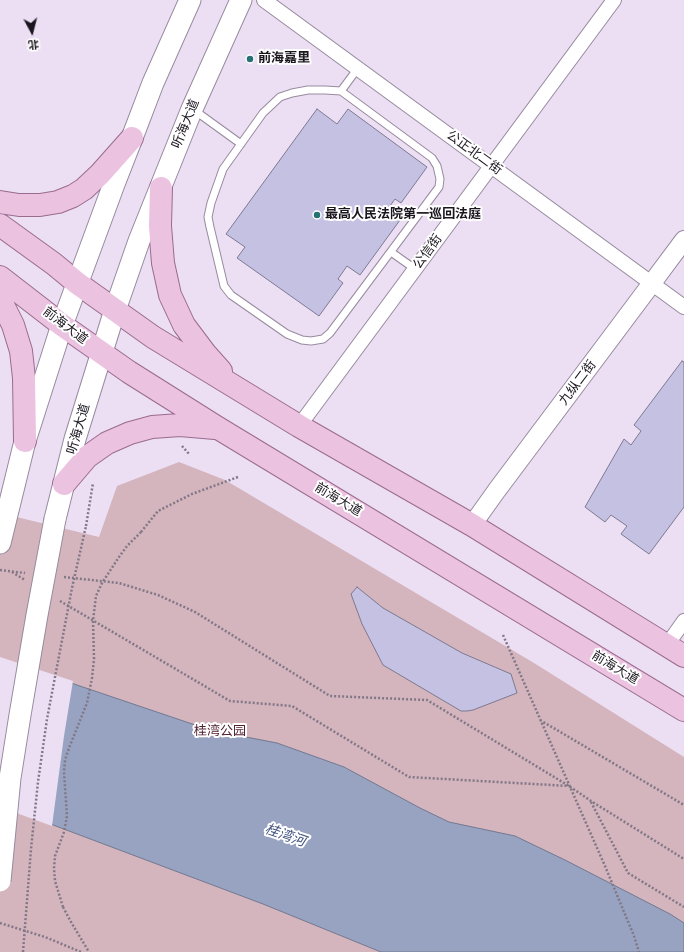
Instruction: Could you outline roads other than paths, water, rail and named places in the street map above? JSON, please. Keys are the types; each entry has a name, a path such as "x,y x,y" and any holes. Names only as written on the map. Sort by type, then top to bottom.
{"main road":[{"path":"0,542 25,441 62,325 159,69 190,0"},
{"name":"听海大道","path":"0,881 10,778 35,622 55,519 75,439 115,310 139,241 192,109 242,0"},
{"path":"0,202 40,205 58,202 73,196 84,189 100,174 132,138"},
{"path":"161,188 160,233 163,263 170,295 184,325 205,353 235,387"},
{"path":"0,225 54,264 77,283 153,337 299,426 472,525 675,651"},
{"name":"前海大道","path":"0,277 62,325 129,372 218,428 684,710"},
{"path":"0,299 13,325 21,351 24,378 25,441"},
{"path":"64,484 87,457 107,443 130,433 152,427 180,425 218,428"}],"street":[{"name":"公正北二街","path":"264,0 684,306"},
{"name":"公信街","path":"299,426 614,0"},
{"name":"九纵二街","path":"472,525 684,240"},
{"path":"675,651 684,621"}],"lane":[{"path":"341,91 358,68"},
{"path":"308,90 341,91 432,158 437,166 440,179 439,186 330,333 323,339 311,341 302,340 288,334 230,294 224,286 208,217 211,203 223,169 263,113 280,97 292,93 308,90"},
{"path":"192,109 241,144"},
{"path":"391,252 415,269"}],"water":[{"name":"桂湾河","path":"0,659 210,730 277,743 344,767 449,822 515,836 670,914 684,923 684,952 381,952 263,904 0,805"}],"place":[{"name":"前海嘉里","path":"250,59"},
{"name":"最高人民法院第一巡回法庭","path":"317,215"}],"park label":[{"name":"桂湾公园","path":"220,732"}]}
